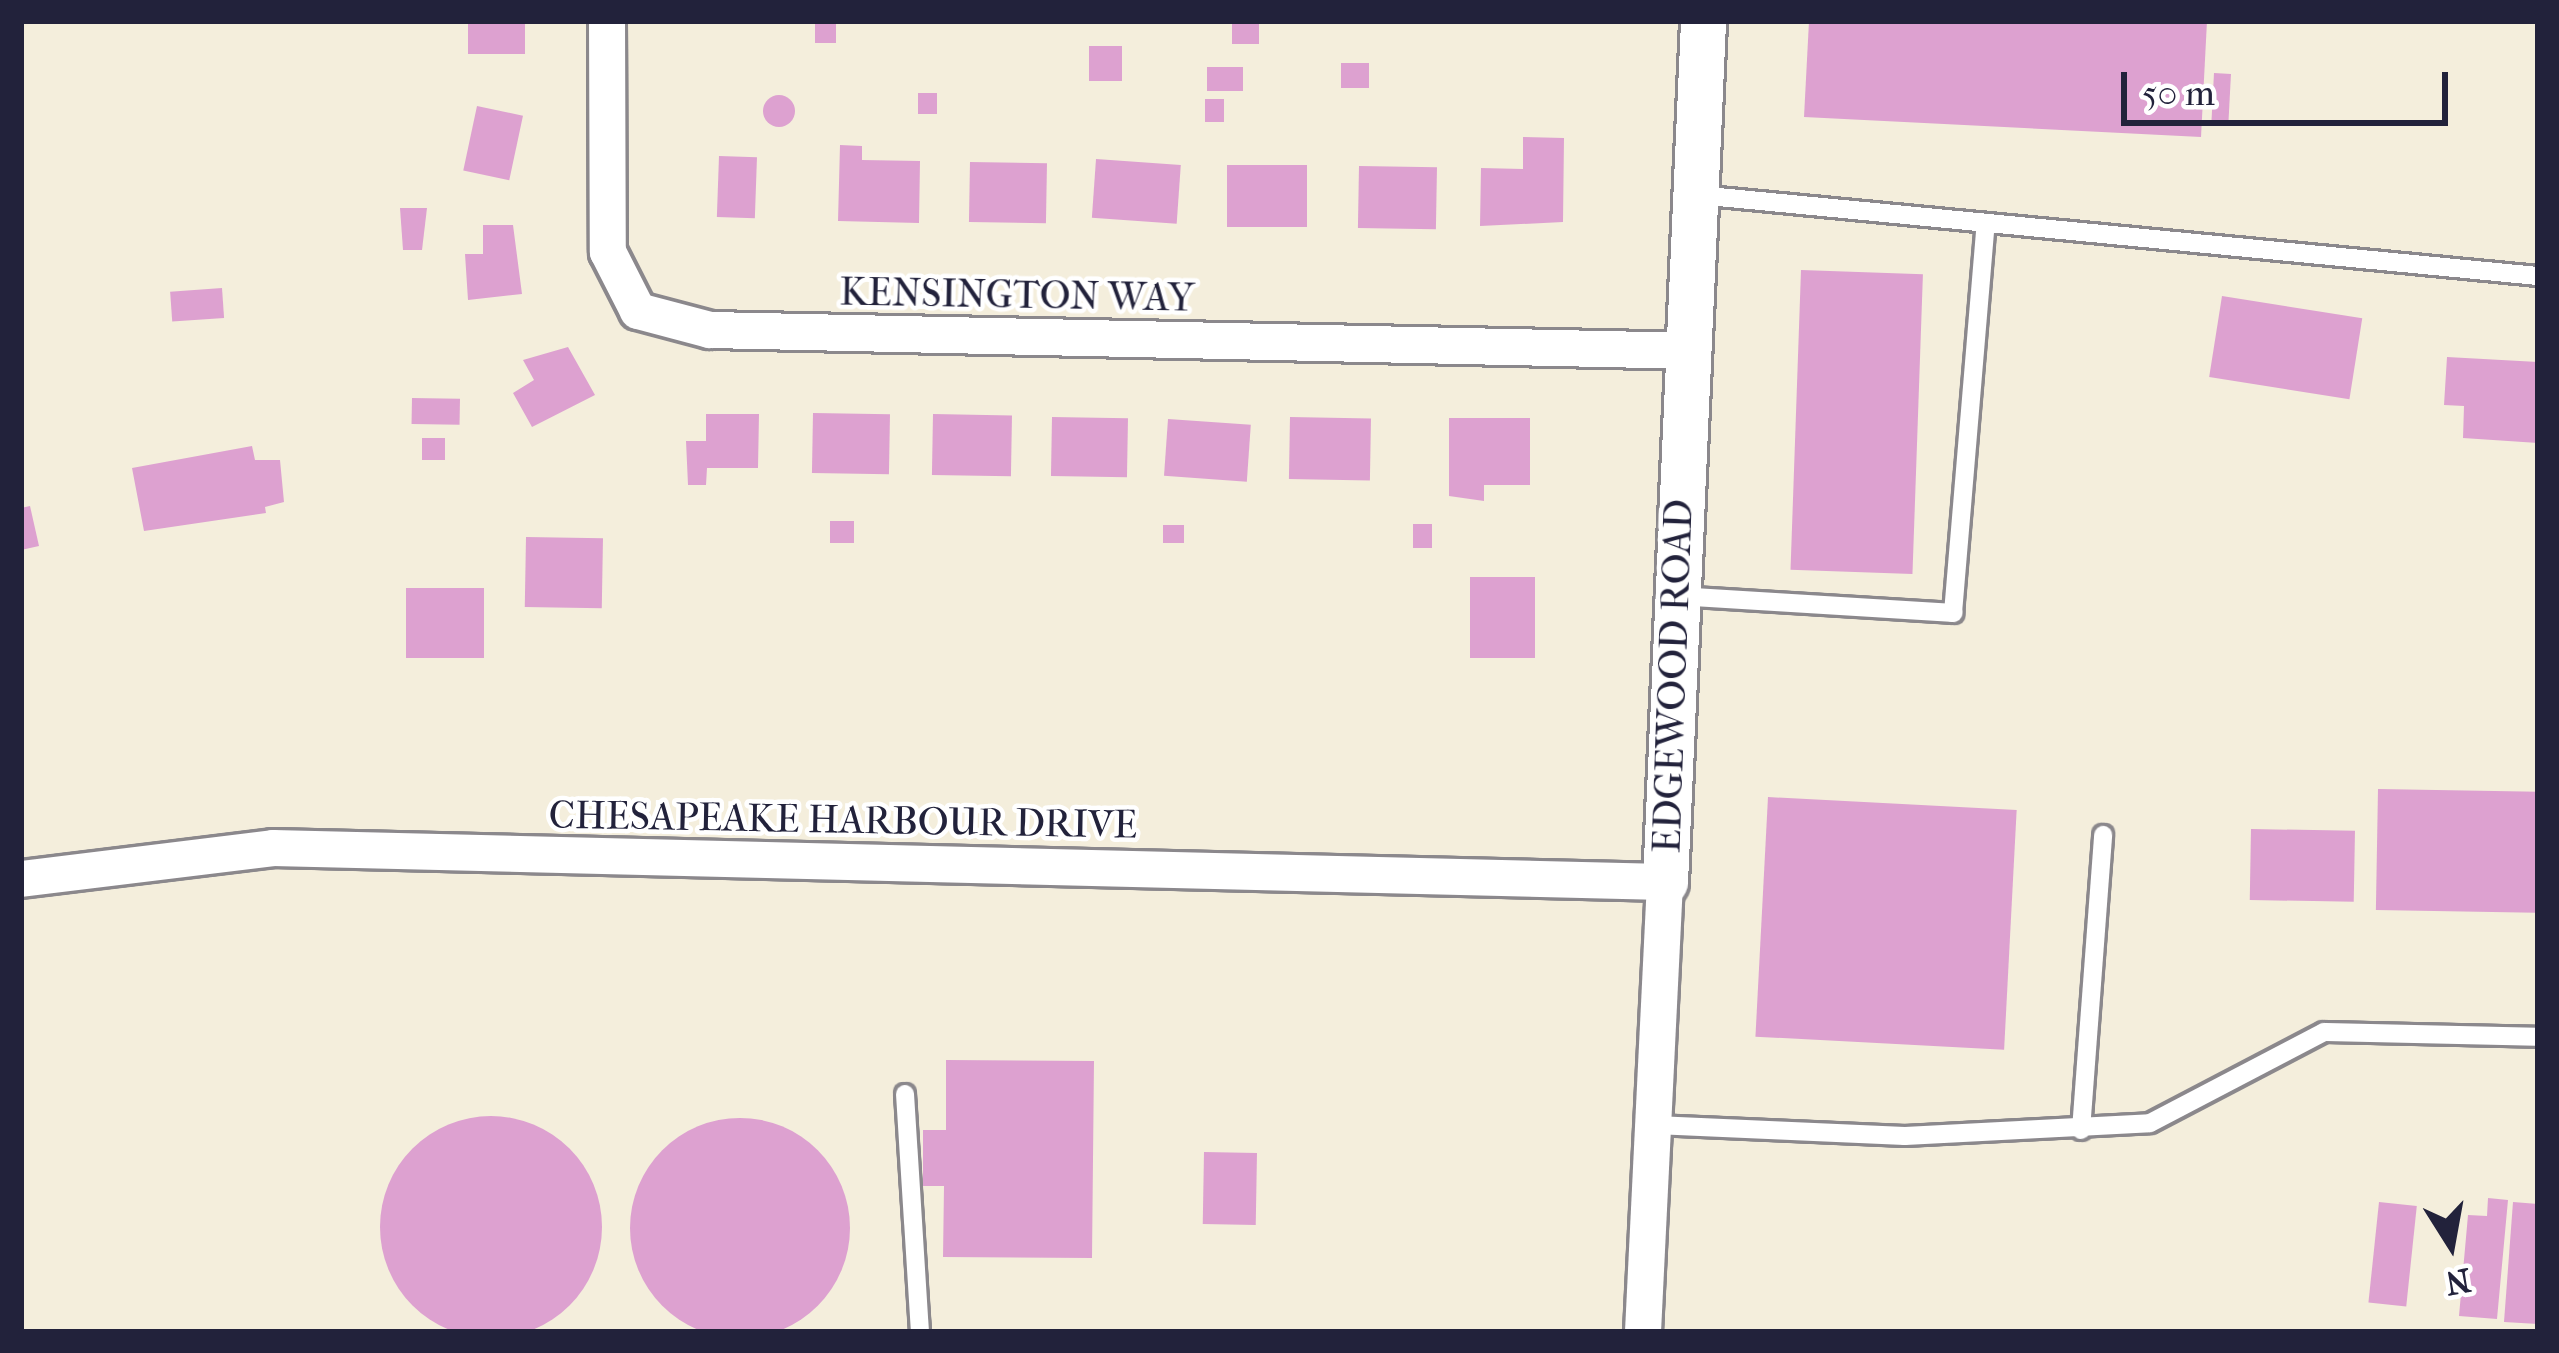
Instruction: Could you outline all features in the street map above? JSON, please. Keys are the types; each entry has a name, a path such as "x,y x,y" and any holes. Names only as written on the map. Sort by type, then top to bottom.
{"street":[{"name":"KENSINGTON WAY","path":"607,21 608,252 638,311 710,330 1693,351"},
{"name":"EDGEWOOD ROAD","path":"1643,1332 1665,882 1672,596 1693,351 1703,21"},
{"name":"CHESAPEAKE HARBOUR DRIVE","path":"21,879 273,848 1665,882"}],"lane":[{"path":"1697,195 2538,277"},
{"path":"1672,596 1953,613 1986,223"},
{"path":"2081,1130 2103,835"},
{"path":"1655,1124 1905,1136 2081,1130 2150,1123 2324,1032 2538,1037"},
{"path":"905,1094 920,1332"}],"building":[{"path":"468,21 525,21 525,54 468,54"},
{"path":"815,21 836,21 836,43 815,43"},
{"path":"1232,21 1259,21 1259,44 1232,44"},
{"path":"1809,21 2207,21 2201,137 1804,117"},
{"path":"1089,46 1122,46 1122,81 1089,81"},
{"path":"1341,63 1369,63 1369,88 1341,88"},
{"path":"1207,67 1243,67 1243,91 1207,91"},
{"path":"2214,73 2231,74 2229,121 2212,120"},
{"path":"918,93 937,93 937,114 918,114"},
{"path":"779,95 790,100 795,111 790,122 779,127 768,122 763,111 768,100"},
{"path":"1205,99 1224,99 1224,122 1205,122"},
{"path":"477,106 523,116 509,180 463,171"},
{"path":"1523,137 1564,138 1563,222 1480,226 1481,168 1523,169"},
{"path":"840,145 862,146 862,160 920,161 919,223 838,221"},
{"path":"719,156 757,157 755,218 717,217"},
{"path":"1096,159 1181,165 1177,224 1092,218"},
{"path":"970,162 1047,163 1046,223 969,222"},
{"path":"1227,165 1307,165 1307,227 1227,227"},
{"path":"1359,166 1437,167 1436,229 1358,228"},
{"path":"400,208 427,208 422,250 403,250"},
{"path":"483,225 513,225 522,294 468,300 465,254 483,254"},
{"path":"1801,270 1923,274 1912,574 1791,570"},
{"path":"222,288 224,318 172,322 170,292"},
{"path":"2222,296 2362,318 2349,399 2209,377"},
{"path":"568,347 595,395 532,427 513,393 534,380 523,360"},
{"path":"2447,357 2538,362 2538,443 2463,438 2464,406 2444,405"},
{"path":"412,398 460,399 460,425 412,424"},
{"path":"813,413 890,414 889,474 812,473"},
{"path":"706,414 759,414 758,468 707,468 706,485 688,485 686,441 706,441"},
{"path":"933,414 1012,415 1011,476 932,475"},
{"path":"1052,417 1128,418 1127,477 1051,476"},
{"path":"1290,417 1371,418 1370,480 1289,479"},
{"path":"1449,418 1530,418 1530,485 1484,485 1484,501 1449,496"},
{"path":"1168,419 1251,425 1247,482 1164,476"},
{"path":"422,438 445,438 445,460 422,460"},
{"path":"252,446 255,460 280,460 284,502 265,507 266,513 144,531 132,468"},
{"path":"30,506 39,546 21,550 21,508"},
{"path":"830,521 854,521 854,543 830,543"},
{"path":"1413,524 1432,524 1432,548 1413,548"},
{"path":"1163,525 1184,525 1184,543 1163,543"},
{"path":"526,537 603,538 602,608 525,607"},
{"path":"1470,577 1535,577 1535,658 1470,658"},
{"path":"406,588 484,588 484,658 406,658"},
{"path":"2378,789 2538,792 2536,913 2376,910"},
{"path":"1768,797 2017,810 2004,1050 1755,1037"},
{"path":"2251,829 2355,831 2354,902 2250,900"},
{"path":"946,1060 1094,1061 1092,1258 943,1257 944,1186 923,1186 923,1130 946,1130"},
{"path":"491,1116 533,1125 569,1149 593,1185 602,1227 593,1269 569,1305 533,1329 491,1338 449,1329 413,1305 389,1269 380,1227 389,1185 413,1149 449,1125"},
{"path":"740,1118 782,1126 818,1150 842,1186 850,1228 842,1270 818,1306 782,1330 740,1338 698,1330 662,1306 638,1270 630,1228 638,1186 662,1150 698,1126"},
{"path":"1204,1152 1257,1153 1256,1225 1203,1224"},
{"path":"2488,1198 2508,1200 2497,1319 2459,1316 2468,1215 2487,1216"},
{"path":"2379,1202 2417,1206 2406,1306 2368,1302"},
{"path":"2513,1202 2538,1204 2538,1324 2504,1322"}]}
